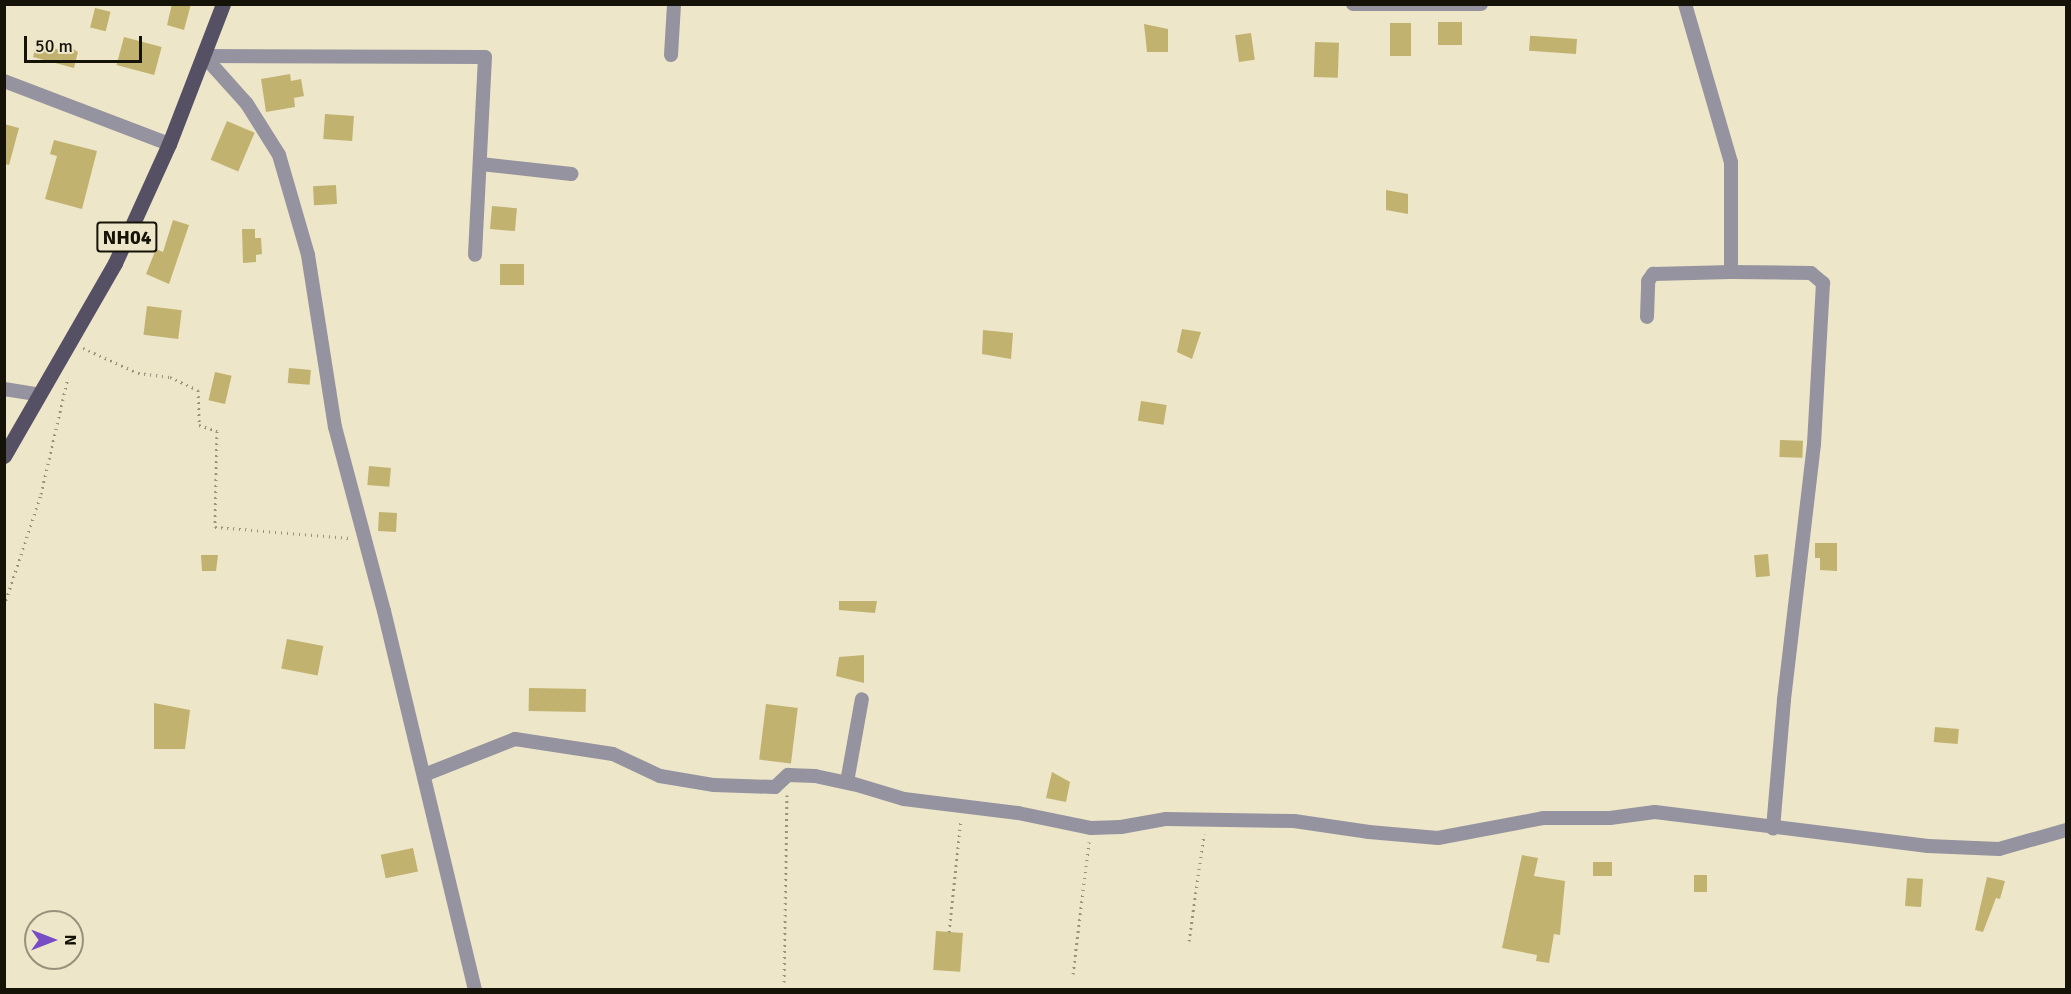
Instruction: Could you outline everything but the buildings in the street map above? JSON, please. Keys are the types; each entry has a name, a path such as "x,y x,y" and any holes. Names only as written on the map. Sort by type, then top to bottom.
{"main road":[{"name":"NH04","path":"4,456 71,344 115,262 169,144 224,4"}],"street":[{"path":"671,55 674,4"},
{"path":"1353,4 1481,4"},
{"path":"1685,4 1731,162 1731,272"},
{"path":"204,56 485,57 482,164 475,255"},
{"path":"204,56 247,104 279,155 308,255 335,427 424,775 475,990"},
{"path":"4,81 169,144"},
{"path":"482,164 571,174"},
{"path":"1647,317 1648,281 1653,274 1811,273 1823,283 1814,444 1784,700 1773,829"},
{"path":"4,389 40,395"},
{"path":"847,782 862,699"},
{"path":"424,775 515,740 614,754 660,776 714,785 775,787 788,775 815,776 847,782 904,799 962,808 1018,813 1091,828 1121,827 1166,819 1294,821 1369,832 1438,838 1544,818 1610,818 1654,812 1773,829 1928,846 1999,849 2067,830"}],"path":[{"path":"71,344 138,373 170,377 198,390 199,425 217,431 215,527 365,539"},
{"path":"4,606 41,494 69,375"},
{"path":"784,982 788,775"},
{"path":"949,932 962,808"},
{"path":"1189,941 1206,820"},
{"path":"1073,974 1091,828"}]}
